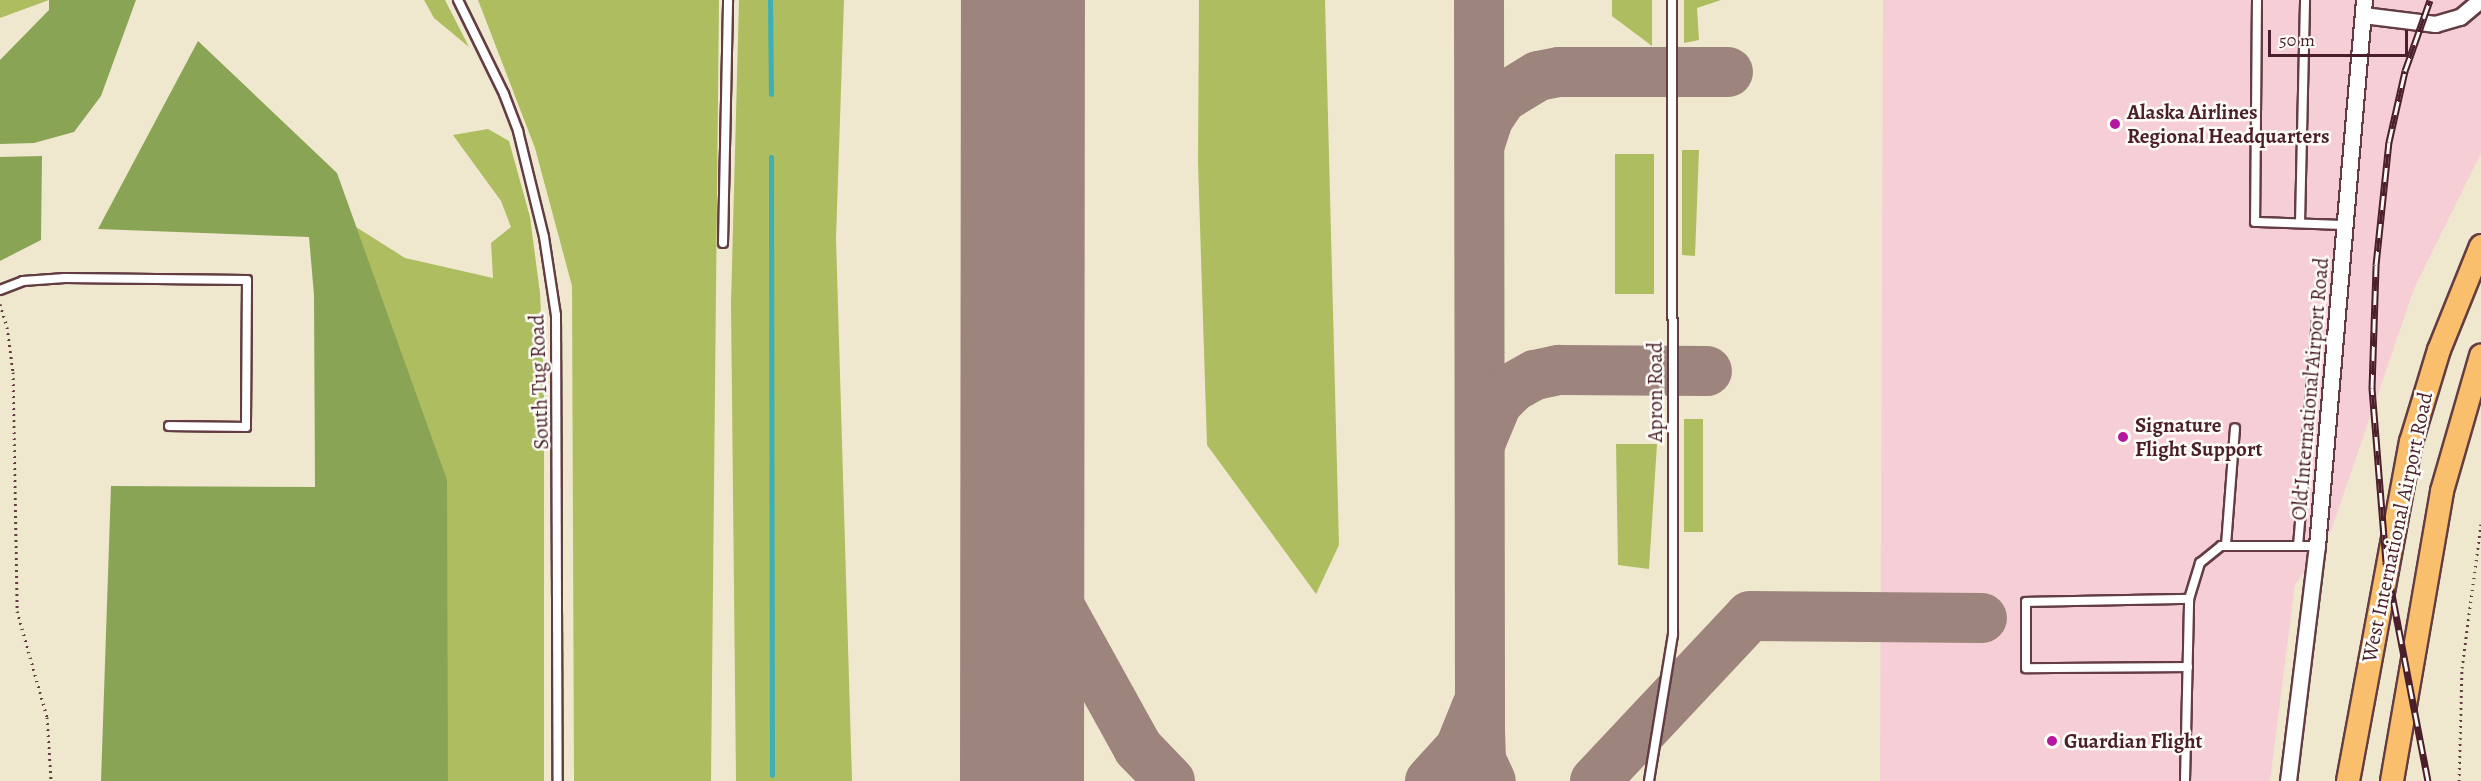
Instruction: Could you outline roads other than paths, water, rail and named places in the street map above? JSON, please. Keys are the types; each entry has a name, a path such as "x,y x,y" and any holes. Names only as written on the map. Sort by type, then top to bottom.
{"main road":[{"name":"West International Airport Road","path":"2348,781 2411,442 2439,350 2481,246"},
{"name":"West International Airport Road","path":"2392,781 2442,490 2481,356"}],"street":[{"path":"2363,7 2435,24 2460,17 2480,0"},
{"name":"Old International Airport Road","path":"2288,781 2318,546 2363,7"}],"lane":[{"name":"South Tug Road","path":"458,0 504,94 518,131 544,237 555,305 558,367 558,781"},
{"path":"723,243 728,0"},
{"name":"Apron Road","path":"1649,781 1673,635 1672,0"},
{"path":"2257,0 2254,222 2346,225"},
{"path":"2300,223 2305,0"},
{"path":"0,290 23,282 65,278 247,280 246,427 169,426"},
{"path":"2298,546 2317,320"},
{"path":"2226,545 2235,428"},
{"path":"2185,781 2189,599 2200,562 2210,551 2226,545 2318,546"},
{"path":"2188,667 2026,668 2026,602 2189,599"}],"waterway":[{"path":"770,0 771,94"},
{"path":"771,157 772,775"}],"railway":[{"path":"2428,781 2386,562 2372,388 2376,265 2389,142 2405,71 2430,0"}],"place":[{"name":"Alaska Airlines Regional Headquarters","path":"2115,124"},
{"name":"Signature Flight Support","path":"2123,437"},
{"name":"Guardian Flight","path":"2052,741"}]}
